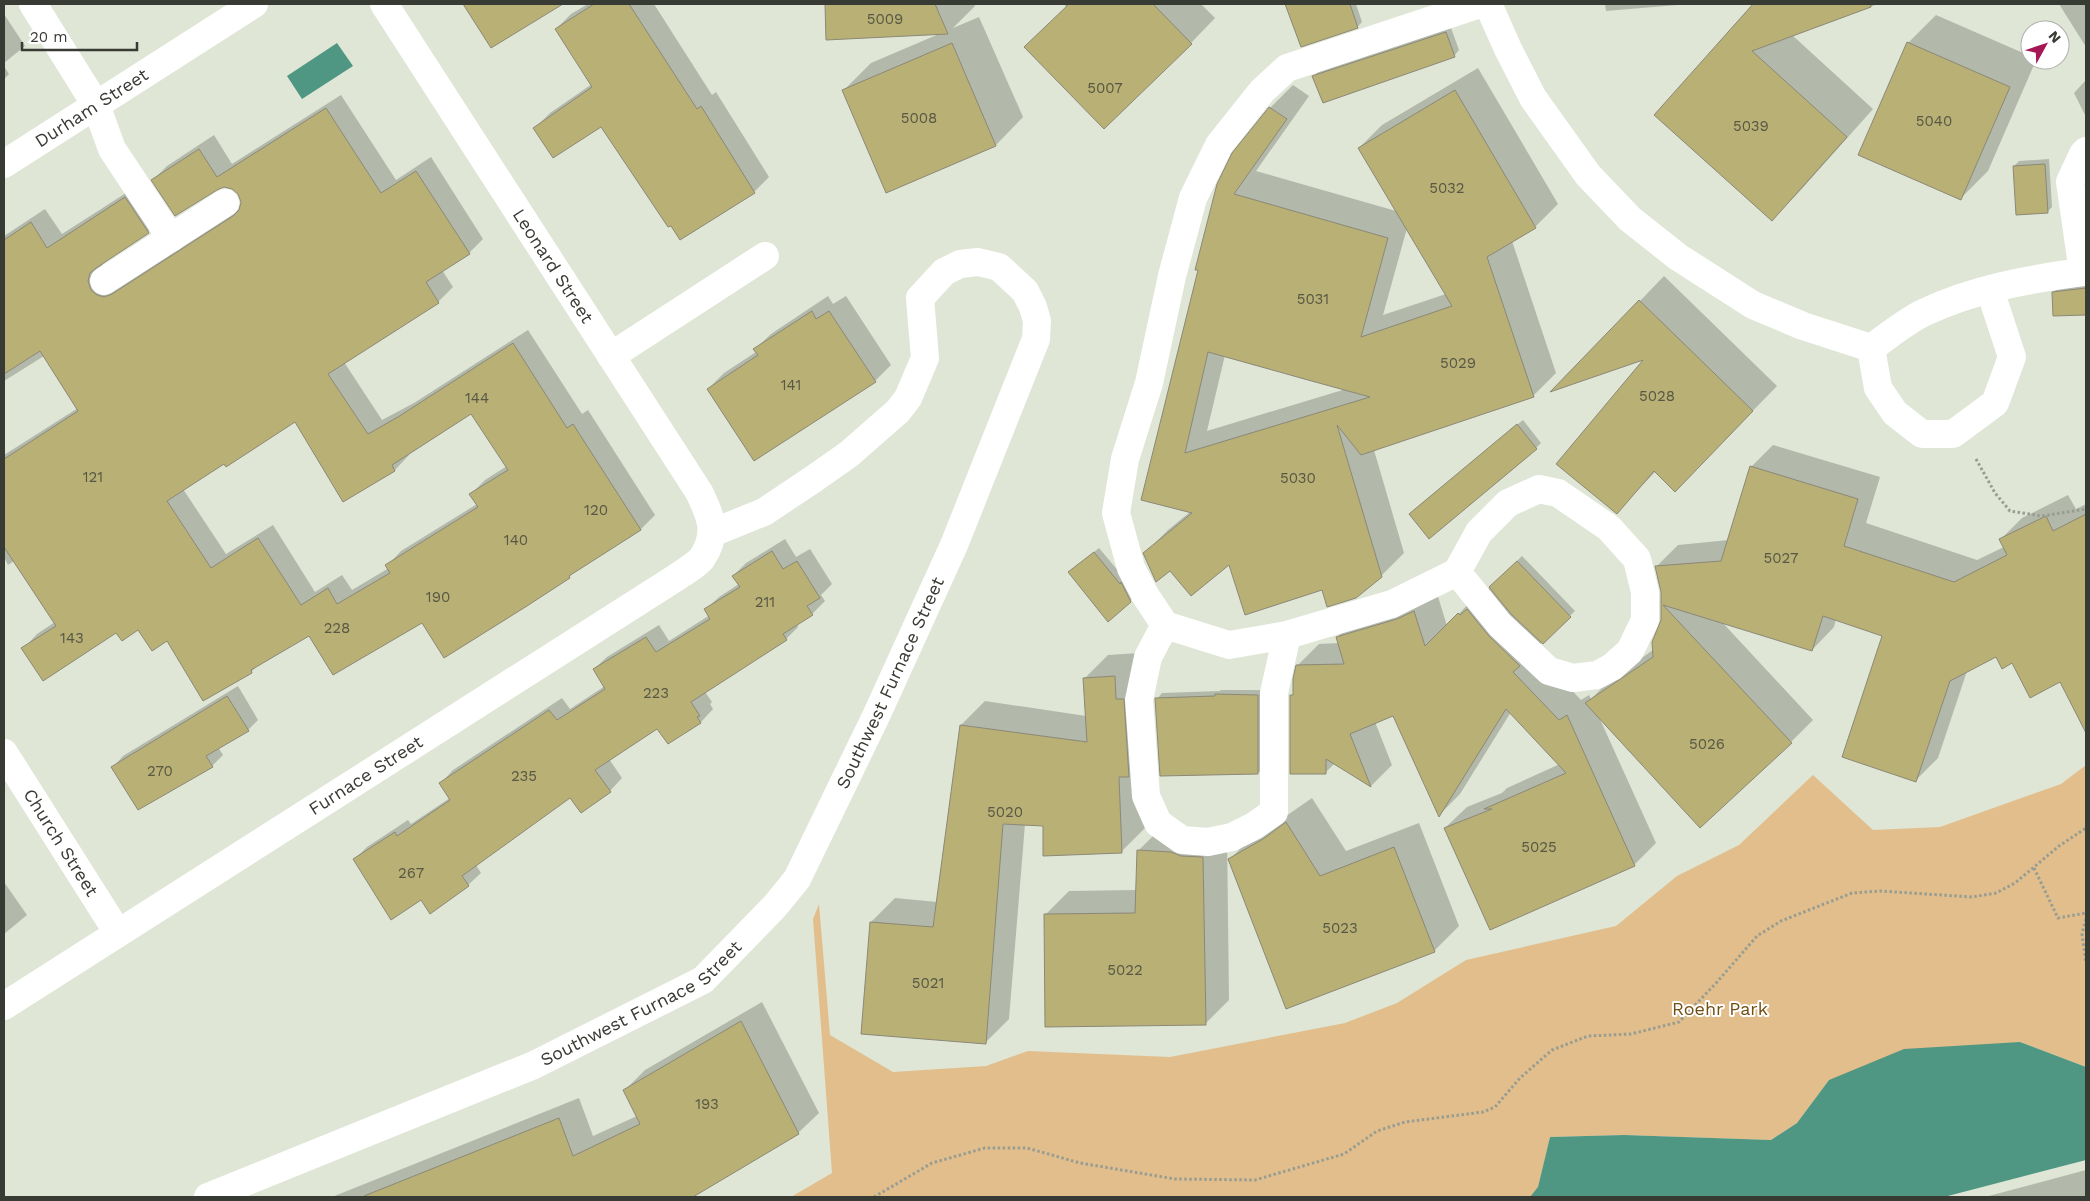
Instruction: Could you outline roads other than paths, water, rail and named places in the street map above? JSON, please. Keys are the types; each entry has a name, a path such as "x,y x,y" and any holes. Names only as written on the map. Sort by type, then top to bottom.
{"street":[{"path":"33,4 96,105 112,148 171,238"},
{"name":"Durham Street","path":"4,164 254,4"},
{"name":"Leonard Street","path":"384,4 699,492 710,514 712,533"},
{"path":"1457,572 1500,625 1549,672 1574,678 1596,675 1612,667 1630,651 1645,620 1645,592 1637,559 1609,528 1558,493 1539,489 1508,503 1479,532 1457,572 1392,604 1287,635 1229,645 1165,625 1145,595 1131,568 1116,513 1124,459 1149,383 1172,276 1188,215 1193,198 1219,145 1262,92 1287,68 1480,4"},
{"path":"1488,4 1533,98 1588,175 1630,219 1678,257 1753,305 1804,326 1871,348"},
{"path":"1871,348 1921,314 1958,298 2038,278 2085,272 2070,182 2086,151"},
{"path":"104,281 225,203"},
{"path":"611,356 765,256"},
{"name":"Southwest Furnace Street","path":"208,1197 534,1065 703,980 775,906 796,879 877,714 954,545 1036,339 1037,321 1025,291 1000,267 978,262 960,264 944,272 920,298 925,358 908,398 898,410 849,454 764,512 712,533"},
{"path":"1871,348 1878,388 1895,414 1922,434 1953,434 1995,403 2012,357 1990,290"},
{"name":"Furnace Street","path":"4,1006 678,577 702,558 712,533"},
{"path":"1165,625 1148,657 1138,700 1146,796 1158,823 1182,840 1208,842 1232,837 1254,826 1274,812 1274,693 1287,635"},
{"name":"Church Street","path":"4,753 118,933"}],"water":[{"path":"337,43 353,66 302,99 287,76"},
{"path":"2020,1042 2086,1067 2086,1197 1530,1197 1538,1187 1550,1137 1624,1135 1771,1140 1797,1123 1829,1080 1904,1049"}],"park label":[{"name":"Roehr Park","path":"1720,1009"}]}
